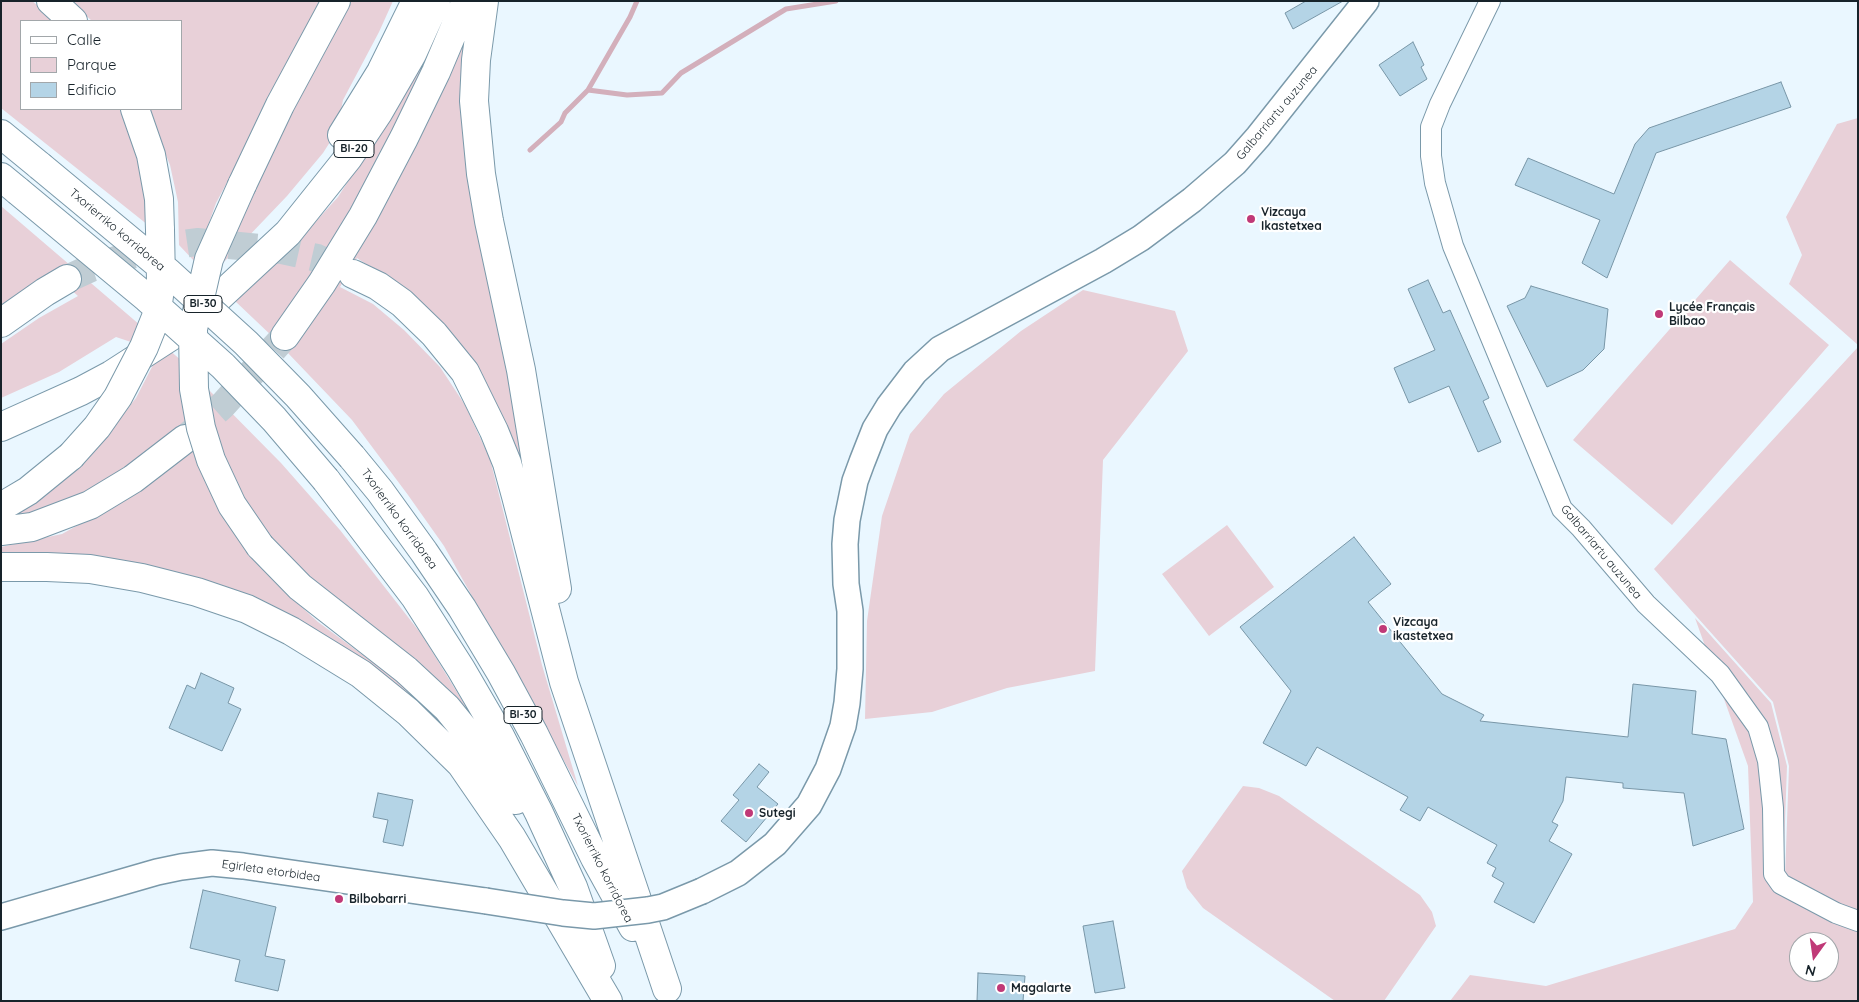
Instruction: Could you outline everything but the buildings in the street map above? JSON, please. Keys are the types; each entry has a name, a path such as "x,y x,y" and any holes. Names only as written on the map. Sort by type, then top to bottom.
{"highway":[{"path":"50,1 72,20"},
{"path":"336,1 280,105 209,259 193,329 194,389 201,428 210,460 232,505 260,546 300,587 406,670 446,708 509,787 600,963 615,1001"},
{"name":"BI-20","path":"1,408 91,365 181,312 264,232 321,166 345,130 381,72 416,1"},
{"name":"BI-20","path":"1,427 112,375 190,324 288,233 348,158 378,113 412,54 436,1"},
{"path":"284,336 322,283 367,207 404,138 436,72 466,1"},
{"path":"484,1 476,60 474,101 481,174 489,221 521,370 565,638 580,692 585,745"},
{"path":"1,507 28,491 71,456 97,427 118,397 144,347 156,317 161,282 158,199 151,154 135,110"},
{"name":"Txorierriko korridorea","path":"1,134 169,273 246,343 298,396 352,457 405,524 462,608 501,673 547,760 595,858 670,995"},
{"name":"BI-30","path":"10,184 147,298 223,366 274,419 326,480 415,597 461,669 500,736 539,813 573,887 600,963"},
{"path":"354,274 378,286 418,317 465,372 482,403 507,464 564,682 670,995"},
{"path":"1,323 67,279"},
{"path":"1,531 32,527 90,504 133,479 185,439"},
{"path":"1,567 47,566 90,569 142,578 197,592 247,609 291,631 361,674 408,712 461,764 512,838 608,1001"}],"street":[{"name":"Galbarriartu auzunea","path":"702,891 738,872 775,844 799,818 828,769 843,726 847,703 850,669 850,611 861,522 867,494 884,448 899,422 923,388 950,363 1028,302 1110,257 1176,213 1235,163 1258,137 1366,1"},
{"name":"Galbarriartu auzunea","path":"1490,1 1440,104 1431,127 1431,156 1435,183 1453,246 1562,508 1646,604 1720,674 1758,726 1768,761 1772,799 1774,874 1780,884 1836,913 1858,921"},
{"name":"Egirleta etorbidea","path":"1,917 158,872 212,863 594,916 663,907 702,891"}],"green space":[{"path":"1,1 32,1 56,20 20,20 20,110 124,110 134,128 153,229 1,108"},
{"path":"70,1 320,1 216,203 195,262 179,245 178,202 170,165 147,110 182,110 182,20 91,20"},
{"path":"346,1 393,1 343,100 337,131 323,153 287,196 222,264 241,214"},
{"path":"447,1 452,1 383,165 274,338 235,301 292,248 338,197 394,110"},
{"path":"468,27 542,502 517,473 391,281 357,258 340,287 373,304 404,330 440,367 465,405 490,459 542,665 578,786 444,546 352,420 287,352 313,312"},
{"path":"1858,118 1858,345 1789,284 1802,255 1786,217 1837,124"},
{"path":"1,206 182,361 188,426 99,490 1,524 112,428 136,398 158,351 116,337 59,372 1,398 1,344 39,318 78,296 57,277 1,308"},
{"path":"1730,260 1829,345 1672,525 1573,440"},
{"path":"1083,290 1175,311 1188,351 1103,460 1095,671 1007,688 932,712 865,719 867,621 882,516 910,434 944,394 1021,331"},
{"path":"1858,347 1858,918 1785,877 1789,766 1773,702 1654,569"},
{"path":"207,388 281,463 340,530 422,635 474,720 311,587 253,520 217,440"},
{"path":"197,445 251,555 282,589 318,622 394,678 433,714 459,741 476,771 219,585 165,569 93,556 1,555 1,547 62,534 109,508"},
{"path":"1227,525 1274,587 1209,636 1162,574"},
{"path":"1695,618 1771,703 1787,766 1783,878 1858,921 1858,1001 1450,1001 1470,975 1546,986 1735,929 1753,902 1748,766"},
{"path":"1243,786 1259,788 1279,796 1420,895 1432,912 1436,926 1384,1001 1335,1001 1203,908 1187,888 1182,871"}],"waterway":[{"path":"530,150 561,122 565,113 588,90 630,17 637,1"},
{"path":"588,90 627,95 662,93 681,73 786,9 836,1"}],"tunnel":[{"path":"67,279 91,268 150,249 197,242 282,250 317,258 353,274"},
{"path":"185,439 223,405 285,336"}],"place":[{"name":"Vizcaya Ikastetxea","path":"1251,219"},
{"name":"Lycée Français Bilbao","path":"1659,314"},
{"name":"Vizcaya ikastetxea","path":"1383,629"},
{"name":"Sutegi","path":"749,813"},
{"name":"Bilbobarri","path":"339,899"},
{"name":"Magalarte","path":"1001,988"}]}
